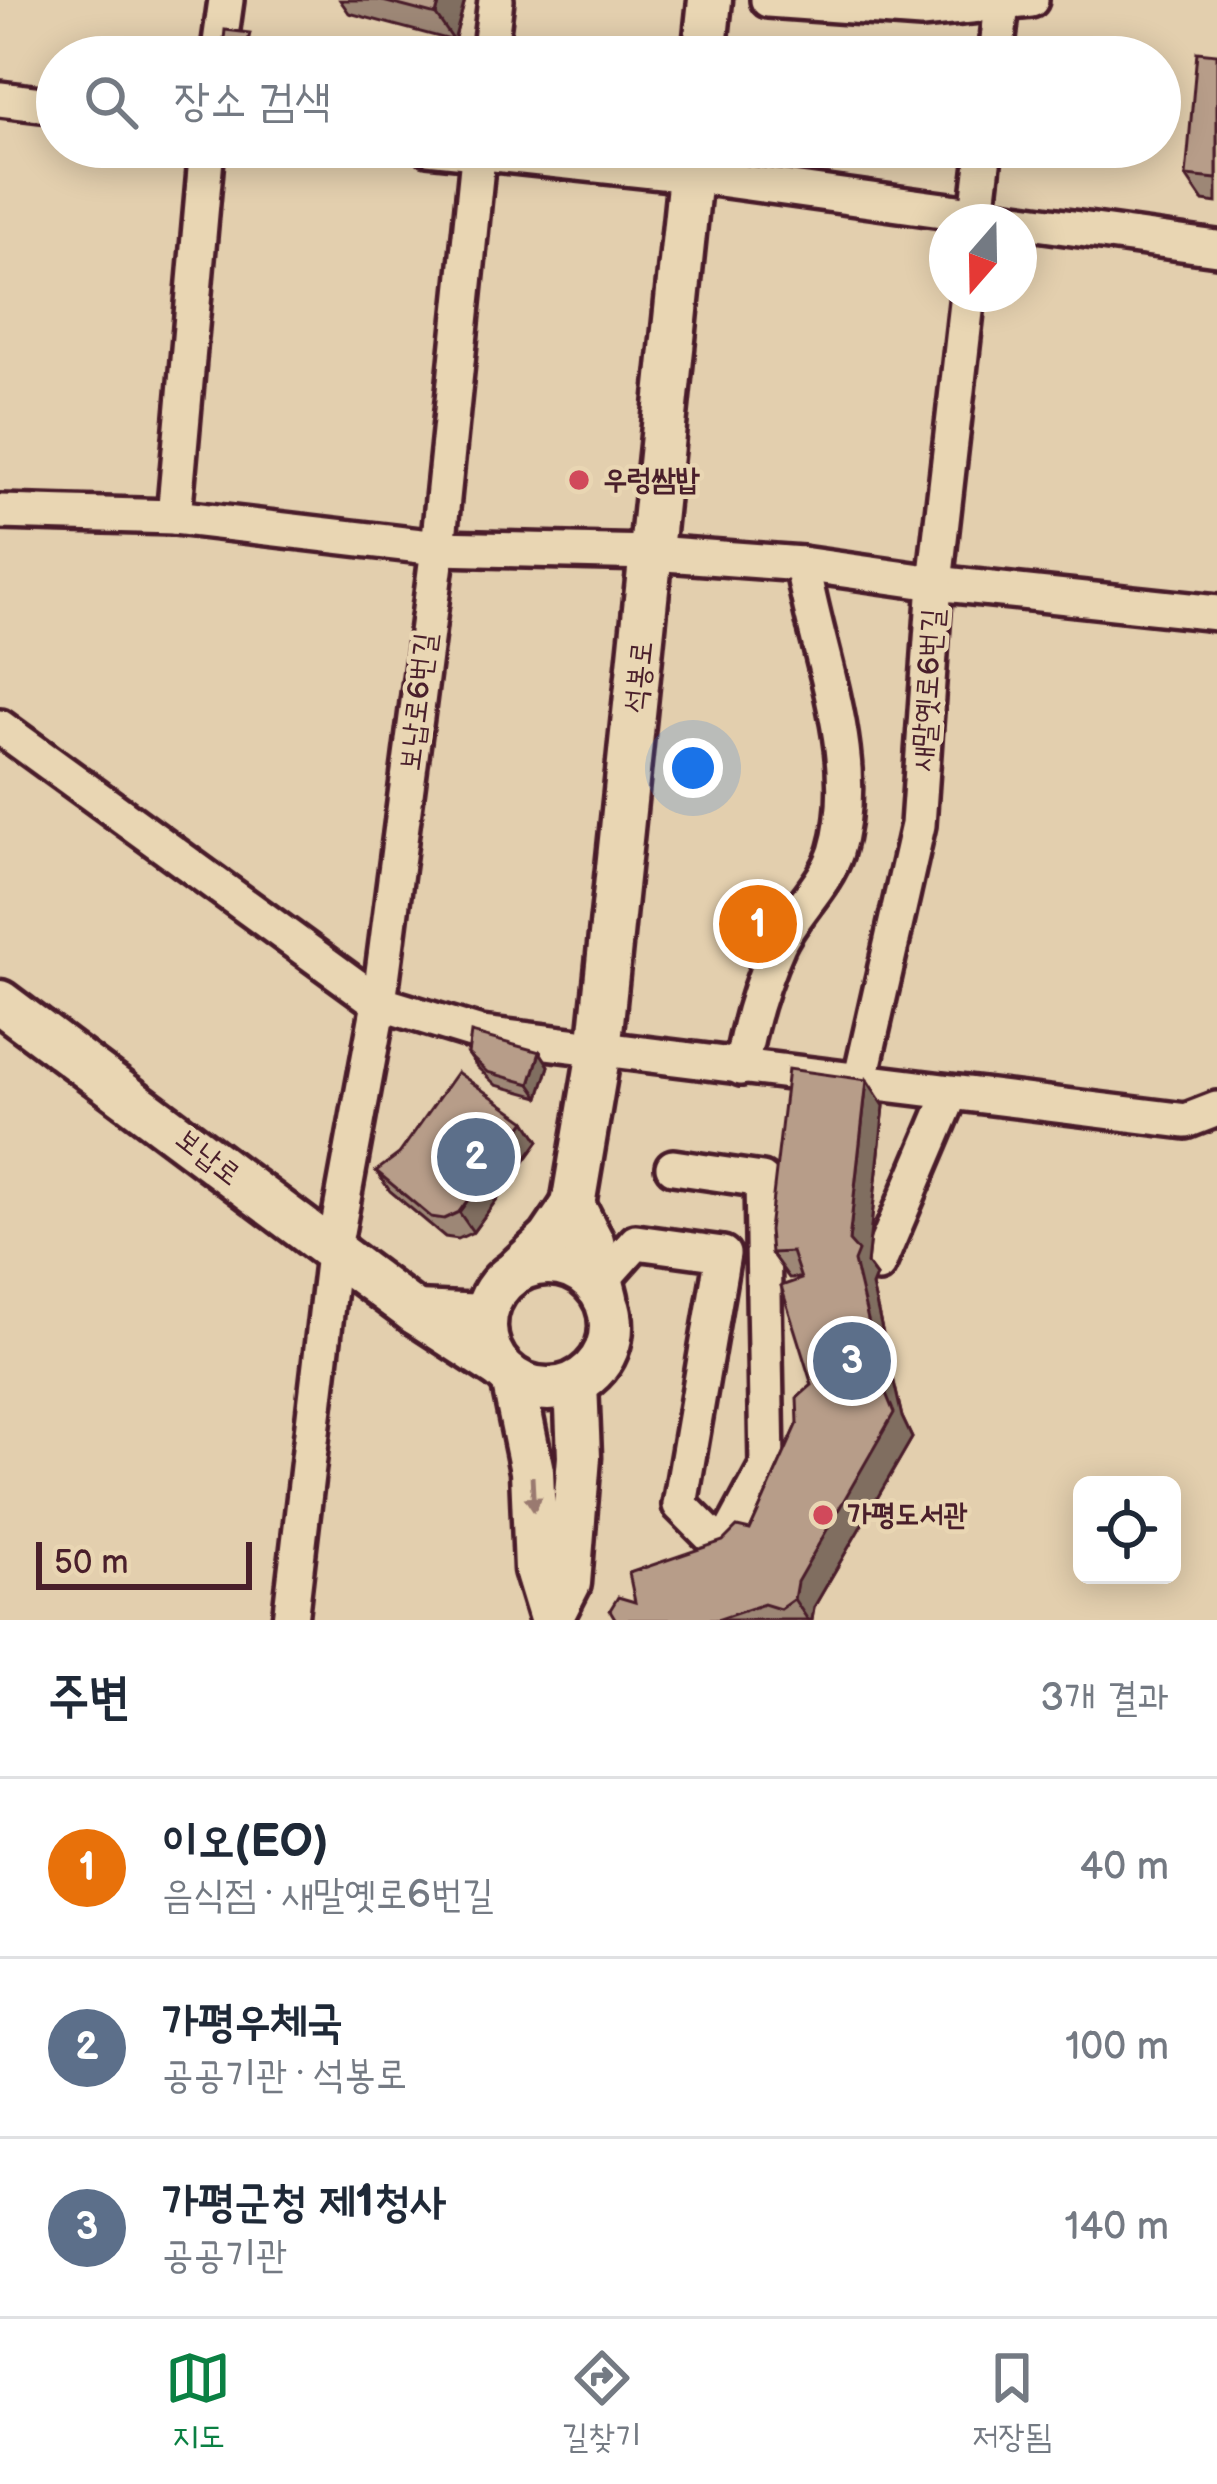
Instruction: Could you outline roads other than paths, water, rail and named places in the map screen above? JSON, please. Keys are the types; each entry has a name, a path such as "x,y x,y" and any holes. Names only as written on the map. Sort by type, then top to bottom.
{"main road":[{"path":"706,36 710,0"},
{"name":"석봉로","path":"573,1204 599,1051 691,168"},
{"name":"보납로","path":"0,1002 333,1254 506,1373"},
{"path":"551,1619 536,1569 532,1472 506,1373 484,1335 484,1316 502,1281 550,1240 573,1204"},
{"path":"506,1373 544,1389 576,1383 599,1364 607,1350 611,1320 605,1292 592,1241 573,1204"},
{"path":"518,1269 561,1264 581,1271 605,1292"},
{"path":"416,1313 484,1316"},
{"path":"551,1619 569,1583 579,1457 576,1383"}],"street":[{"path":"221,36 226,0"},
{"path":"492,36 496,0"},
{"path":"768,0 901,10 1017,2 1003,36"},
{"path":"0,99 36,103"},
{"path":"174,517 205,168"},
{"name":"보납로6번길","path":"290,1620 333,1254 379,1003 438,548 476,168"},
{"path":"726,168 929,209"},
{"path":"978,204 982,168"},
{"path":"1037,226 1217,248"},
{"name":"새말옛로6번길","path":"860,1082 918,825 935,583 966,312"},
{"path":"0,512 174,517 438,548 802,564 1217,613"},
{"path":"741,1068 746,1038 779,944 835,855 846,788 802,564"},
{"path":"0,727 379,1003 482,1034 599,1051 1186,1121 1217,1109"},
{"path":"878,1265 951,1093"},
{"path":"673,1167 762,1180 767,1466 724,1548 680,1505 723,1254"},
{"path":"605,1292 636,1242 763,1259"}],"place":[{"name":"우렁쌈밥","path":"579,480"},
{"name":"이오(EO)","path":"758,924"},
{"name":"가평우체국","path":"476,1157"},
{"name":"가평군청 제1청사","path":"852,1361"},
{"name":"가평도서관","path":"823,1515"}]}
